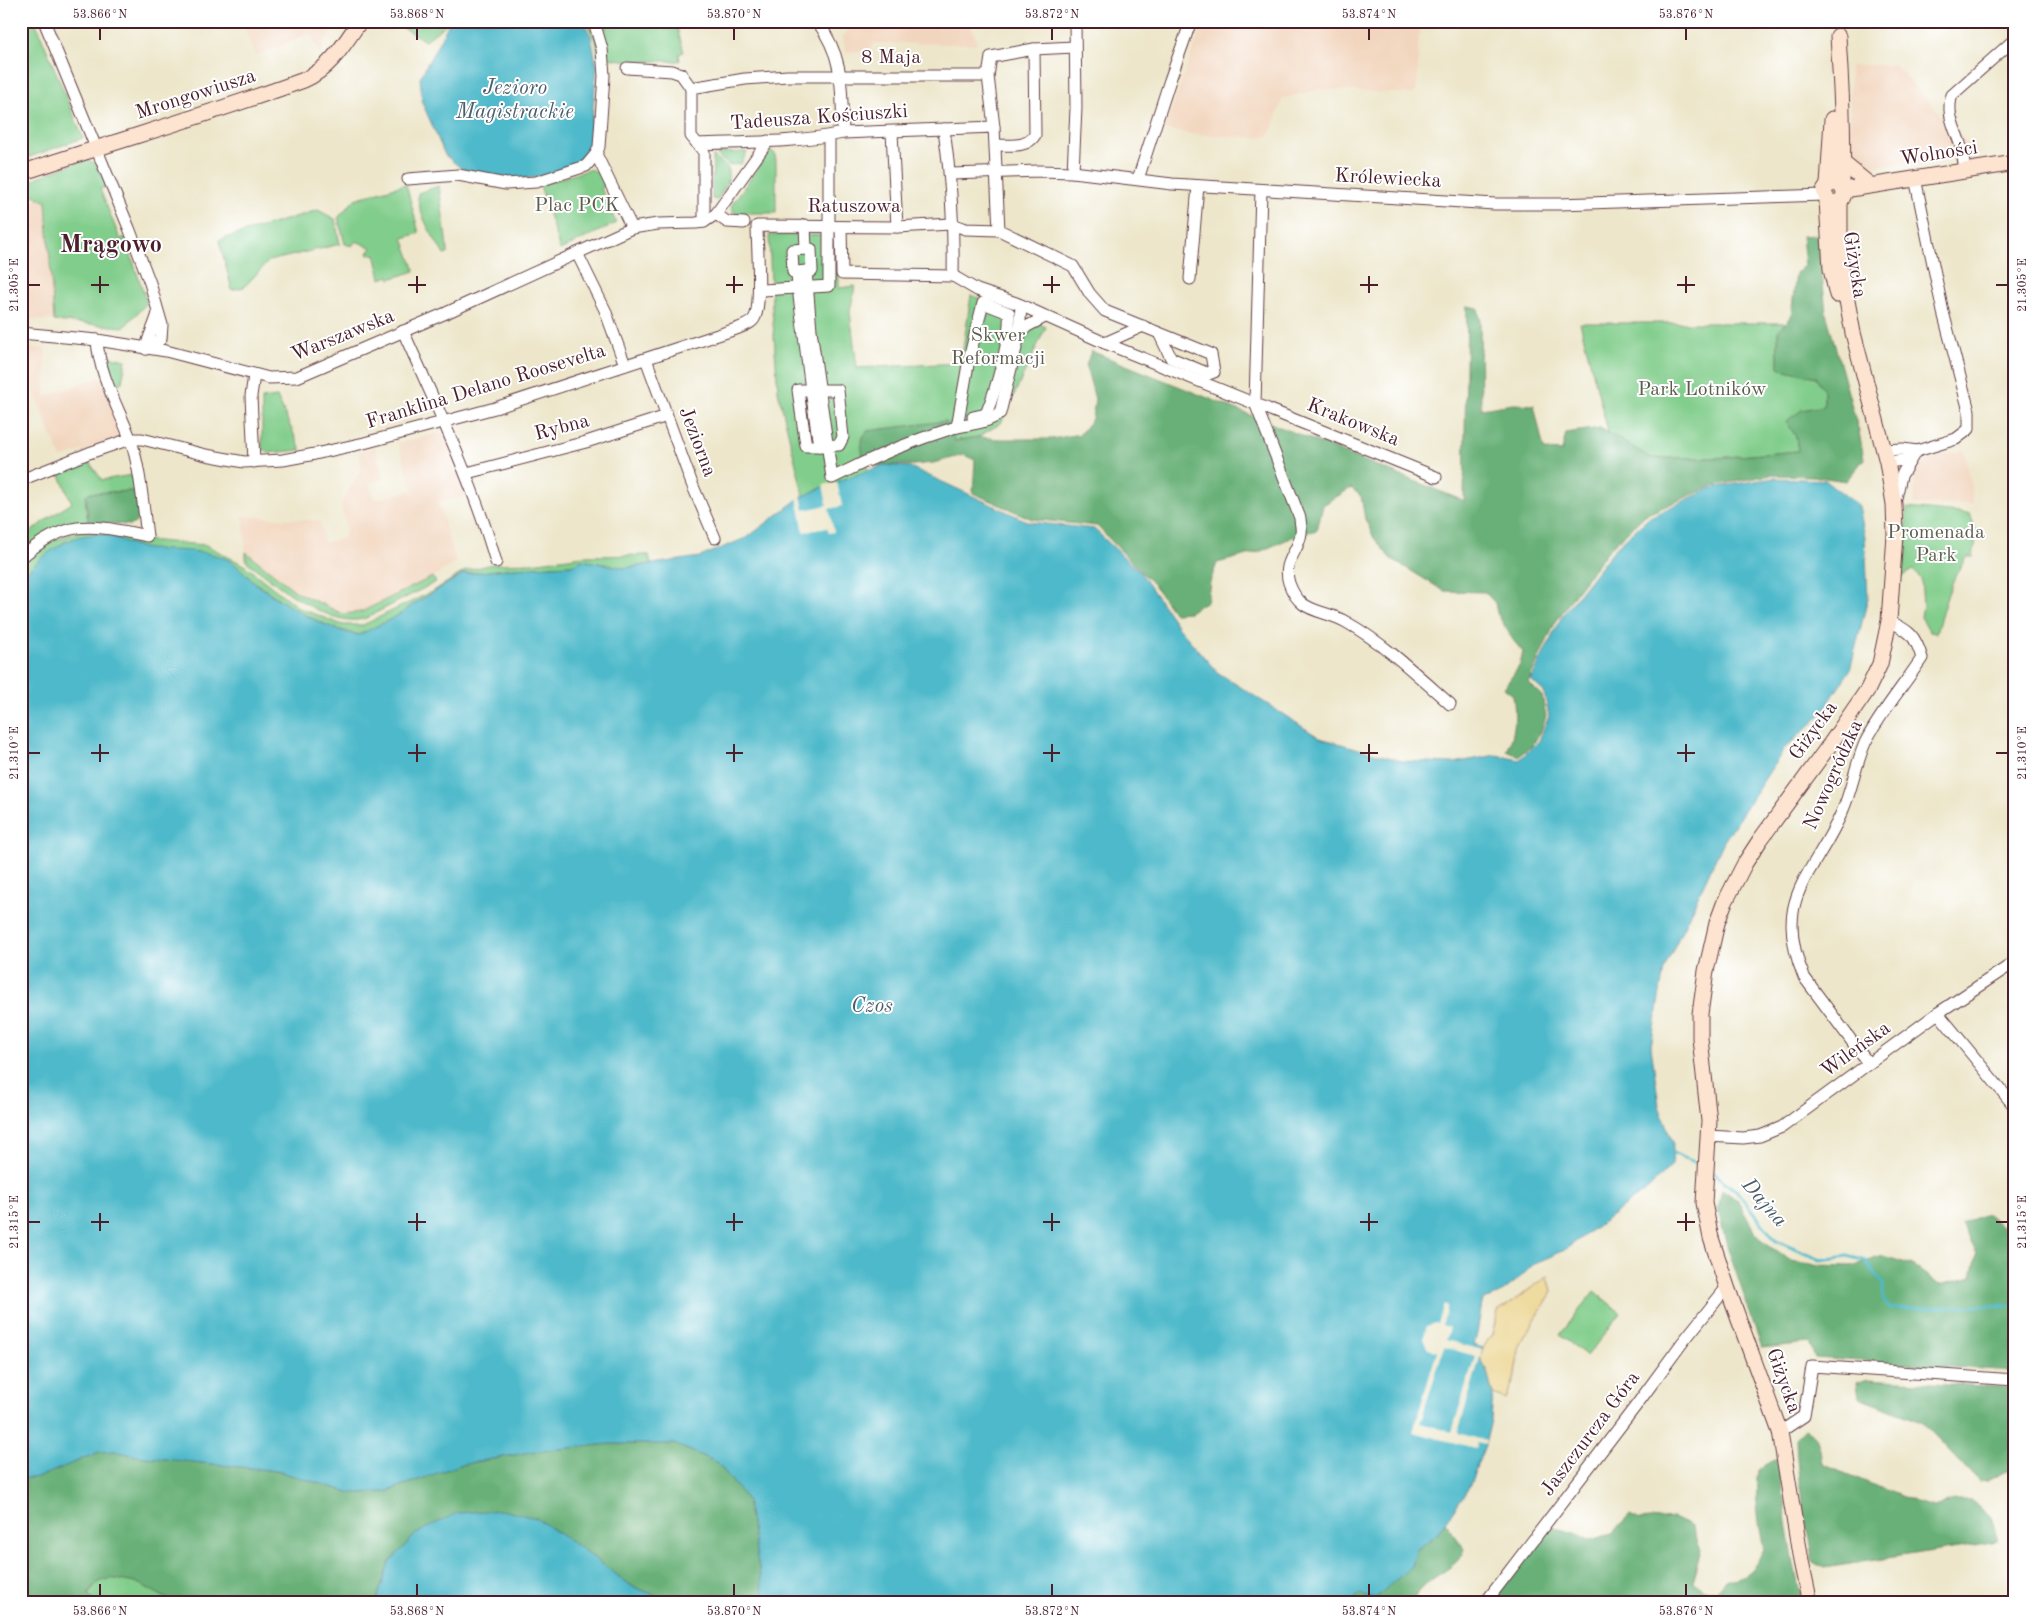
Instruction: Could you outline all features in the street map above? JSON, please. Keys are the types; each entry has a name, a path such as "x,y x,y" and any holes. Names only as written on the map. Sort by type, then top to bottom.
{"street":[{"path":"44,21 140,257 158,312 162,325 161,339 146,348"},
{"name":"Mrongowiusza","path":"21,173 213,112 304,80 315,75 329,64 360,21"},
{"path":"817,21 835,50 841,76 843,133"},
{"path":"1073,172 1076,108 1075,21"},
{"path":"1138,179 1191,21"},
{"path":"408,178 458,175 506,184 536,182 586,166 596,154 598,147 604,76 602,50 595,25"},
{"path":"1831,195 1843,163 1838,28"},
{"path":"1831,195 1838,28"},
{"path":"1965,170 1962,150 1952,122 1949,104 1952,95 2015,39"},
{"path":"1074,47 1034,49 991,57 988,76 996,145 999,230 1073,266 1090,294 1105,311 1159,332 1211,354 1214,372 1209,374 1170,358 1159,332"},
{"path":"996,145 1021,145 1031,142 1035,135 1034,49"},
{"path":"627,68 672,70 681,74 691,88 691,136 704,152 704,222"},
{"name":"8 Maja","path":"691,88 745,79 788,76 988,76"},
{"name":"Tadeusza Kościuszki","path":"697,144 768,141 843,133 994,127"},
{"path":"841,227 842,274 953,276 954,236 952,224 950,129"},
{"path":"892,132 897,227"},
{"path":"762,290 830,286 829,136"},
{"path":"596,154 632,228 658,224 690,224 704,222 716,214 768,141"},
{"path":"1843,163 1870,185"},
{"name":"Wolności","path":"1831,195 1870,185 2015,163"},
{"name":"Królewiecka","path":"951,174 1039,171 1073,172 1198,186 1495,204 1559,204 1831,195"},
{"path":"1885,456 1905,460 1917,451 1956,439 1969,429 1968,411 1943,312 1915,178"},
{"path":"1190,279 1198,186"},
{"path":"1261,190 1255,402 1300,518 1301,534 1288,564 1289,582 1295,596 1310,610 1344,621 1382,645 1450,704"},
{"name":"Giżycka","path":"1810,1603 1801,1561 1780,1432 1727,1287 1711,1238 1704,1203 1709,1121 1700,1038 1700,1014 1706,971 1717,923 1724,904 1745,863 1868,690 1880,664 1889,621 1895,536 1894,504 1885,456 1853,334 1842,311 1830,269 1831,195"},
{"path":"716,214 727,222 744,223"},
{"name":"Ratuszowa","path":"756,226 829,225 841,227 897,227 952,224 966,229 999,230"},
{"name":"Franklina Delano Roosevelta","path":"130,439 142,439 206,455 254,462 283,460 315,454 496,408 736,329 750,323 755,318 758,290 756,226"},
{"path":"805,226 806,250 811,250 812,271 802,271 802,287 823,446 832,478 893,450 958,423 986,414 993,397 1010,325 1009,313 983,303"},
{"name":"Warszawska","path":"21,333 97,340 166,351 269,378 297,377 632,228"},
{"path":"576,253 605,310 625,365"},
{"name":"Krakowska","path":"953,276 977,290 1019,300 1045,317 1436,477"},
{"path":"958,423 969,359 983,303 977,290"},
{"path":"958,423 994,419 1000,413 1018,336 1019,300"},
{"path":"1018,336 1026,328 1045,317"},
{"path":"1105,342 1143,326"},
{"path":"404,331 467,473 496,562"},
{"path":"21,558 54,535 85,526 99,526 147,536 141,487 130,439 101,364 97,340"},
{"name":"Jeziorna","path":"646,359 715,538"},
{"path":"254,375 251,396 254,462"},
{"path":"798,390 815,390 838,390 843,437 838,445 806,446 798,390"},
{"name":"Rybna","path":"467,473 586,442 667,416"},
{"path":"21,480 130,439"},
{"path":"1894,504 1901,476 1917,451"},
{"name":"Nowogródzka","path":"1868,1063 1804,978 1798,962 1792,925 1799,889 1842,812 1866,742 1922,658 1916,639 1901,627 1889,621"},
{"name":"Wileńska","path":"1708,1136 1743,1138 1760,1136 1782,1127 1938,1013 2015,962"},
{"path":"1938,1013 2015,1107"},
{"name":"Jaszczurcza Góra","path":"1485,1603 1682,1343 1727,1287"},
{"path":"1780,1432 1804,1416 1812,1366 2015,1380"}],"shaded area":[{"path":"241,21 339,21 324,44 321,58 311,33 256,56"},
{"path":"855,21 970,21 977,44 874,43 869,51 846,52 843,37"},
{"path":"1204,21 1419,21 1417,89 1413,94 1320,89 1283,98 1270,135 1260,138 1190,134 1164,129"},
{"path":"1894,64 1980,157 1875,166 1861,164 1856,160 1849,138 1850,66"},
{"path":"37,197 46,202 54,321 21,319 21,202 32,205"},
{"path":"21,346 46,349 45,397 100,377 122,437 61,458 21,361"},
{"path":"444,432 469,495 438,503 456,562 423,583 360,612 343,614 298,593 246,552 243,516 320,521 324,543 343,538 346,529 341,503 362,468 359,451 375,447 384,478 369,483 374,500 413,490 398,443"},
{"path":"1964,450 1972,488 1972,504 1914,505 1915,470 1931,458"}],"green space":[{"path":"21,21 35,21 83,138 21,160"},
{"path":"392,21 450,21 425,41"},
{"path":"586,21 675,21 684,52 679,54 680,61 631,61 599,57 596,42"},
{"path":"772,151 775,154 776,161 776,213 736,213 731,206 766,156"},
{"path":"747,152 741,164 728,165 715,153"},
{"path":"713,156 728,168 728,182 717,200 712,199"},
{"path":"86,159 97,164 107,187 100,189 120,239 125,237 147,303 124,327 54,321 46,202 21,188 38,177"},
{"name":"Plac PCK","path":"591,169 603,176 606,185 601,188 616,223 560,250 540,185"},
{"path":"406,184 419,233 403,238 415,271 390,279 389,276 381,279 375,254 369,255 368,253 372,248 356,241 352,246 345,244 338,218 355,199"},
{"path":"439,186 448,254 444,255 423,217 418,201 418,193"},
{"path":"318,210 335,219 340,244 269,261 244,287 232,290 219,240"},
{"name":"Skwer Reformacji","path":"769,235 838,235 839,288 855,286 850,312 857,368 961,363 971,295 1046,327 1001,423 978,437 954,441 899,428 867,431 863,458 869,471 825,486 804,498 778,391"},
{"path":"1818,235 1826,313 1859,432 1864,459 1846,481 1812,476 1771,475 1712,486 1645,515 1610,548 1555,623 1528,682 1542,696 1546,716 1541,731 1532,746 1518,756 1507,751 1514,730 1515,710 1513,695 1504,688 1520,665 1523,652 1513,640 1497,613 1495,603 1485,592 1444,591 1390,558 1374,538 1365,519 1361,496 1351,488 1323,505 1317,530 1297,535 1259,552 1217,563 1210,582 1207,601 1189,612 1174,613 1153,584 1097,526 1032,519 973,493 975,460 964,455 933,463 877,465 863,458 861,440 867,431 946,421 955,441 978,437 1052,439 1080,434 1092,419 1095,399 1086,366 1091,351 1464,501 1467,306 1478,308 1480,319 1481,409 1513,404 1534,405 1544,450 1562,451 1566,433 1600,428 1651,458 1716,458 1798,451 1796,437 1786,421 1802,410 1824,406 1824,391 1816,377 1778,368 1778,331 1791,317 1796,273 1805,265 1802,236"},
{"name":"Park Lotników","path":"1580,323 1786,323 1778,331 1778,368 1816,377 1824,391 1824,406 1802,410 1796,437 1798,451 1716,458 1650,458 1609,435"},
{"path":"107,356 126,360 122,382 117,385"},
{"path":"277,397 301,450 269,453 262,448 262,399"},
{"path":"87,459 102,480 132,475 135,491 89,493 85,500 88,522 69,523 60,526 44,535 21,553 21,542 33,530 72,503 58,471"},
{"path":"135,491 140,511 138,520 135,523 130,525 88,522 86,495 89,493"},
{"name":"Promenada Park","path":"1907,508 1970,514 1977,533 1973,557 1967,557 1956,574 1936,633 1930,632 1921,617 1923,604 1921,579 1913,570 1902,577"},
{"path":"83,530 145,540 206,545 244,565 299,608 343,625 363,625 435,590 465,571 492,564 531,563 583,556 649,555 651,564 625,568 582,560 572,565 516,568 463,574 399,615 360,635 333,628 295,610 257,584 229,561 209,554 146,549 112,537 65,541 21,578 21,562 51,541"},
{"path":"246,552 298,593 343,614 361,612 432,577 436,582 366,618 352,620 336,617 303,602 246,561"},
{"path":"1722,1189 1737,1200 1759,1239 1791,1261 1818,1265 1851,1266 1883,1256 1913,1265 1939,1285 1972,1277 1977,1254 1961,1223 1987,1214 2015,1237 2015,1371 1815,1358 1809,1343 1762,1348 1728,1249 1718,1210"},
{"path":"1594,1291 1621,1313 1587,1356 1560,1335"},
{"path":"1868,1379 2015,1388 2015,1473 2007,1471 1988,1481 1979,1482 1922,1422 1859,1398 1857,1383"},
{"path":"1805,1429 1814,1436 1820,1448 1822,1464 1915,1502 1934,1507 1954,1500 1972,1500 1991,1518 1998,1541 1824,1568 1813,1562 1802,1500 1796,1438"},
{"path":"609,1444 674,1444 717,1462 747,1500 765,1603 676,1603 633,1587 536,1518 389,1563 376,1603 175,1603 140,1584 111,1578 99,1582 88,1594 94,1603 60,1603 21,1590 21,1479 39,1477 99,1452 115,1451 137,1456 277,1471 352,1493 385,1492 460,1465 530,1452"},
{"path":"1777,1459 1802,1603 1491,1603 1550,1527 1581,1534 1590,1540 1612,1534 1630,1515 1640,1520 1673,1517 1692,1526 1701,1550 1692,1581 1705,1590 1717,1590 1726,1579 1739,1577 1749,1571 1764,1551 1757,1500 1758,1469"},
{"path":"1445,1522 1465,1549 1461,1557 1454,1564 1422,1588 1417,1595 1415,1603 1351,1603 1361,1593 1412,1566 1416,1550 1436,1535"},
{"path":"111,1578 140,1584 175,1603 94,1603 88,1595 99,1582"}],"sand":[{"path":"1548,1276 1552,1292 1520,1344 1514,1380 1506,1399 1493,1394 1486,1368 1480,1358 1483,1348 1492,1334 1498,1312"}],"water":[{"name":"Jezioro Magistrackie","path":"453,21 583,21 591,36 597,67 589,148 576,165 544,176 512,180 462,169 445,155 422,102 420,78 448,25"},
{"name":"Czos","path":"884,465 910,467 1029,522 1094,529 1140,572 1178,627 1217,672 1320,738 1402,761 1454,763 1496,755 1519,760 1539,741 1549,716 1544,692 1531,680 1562,616 1616,547 1650,517 1711,488 1774,478 1825,480 1859,506 1865,538 1868,598 1850,670 1820,716 1785,748 1724,841 1664,969 1651,1046 1659,1106 1673,1144 1672,1165 1649,1188 1563,1251 1535,1263 1498,1295 1483,1300 1474,1345 1483,1348 1480,1358 1486,1368 1493,1394 1491,1420 1485,1445 1468,1489 1436,1535 1416,1550 1412,1566 1375,1598 1361,1594 1351,1603 765,1603 747,1500 717,1462 674,1444 609,1444 530,1452 460,1465 385,1492 352,1493 277,1471 137,1456 115,1451 99,1452 39,1477 21,1479 21,578 59,546 82,536 106,535 144,548 200,552 220,556 233,563 258,585 306,616 333,628 359,635 399,615 463,574 516,568 572,565 582,560 625,568 700,557 748,537 798,499 825,486"},
{"path":"501,1510 536,1518 633,1587 676,1603 376,1603 389,1563 417,1533 457,1513"}],"pier":[{"path":"837,482 842,506 829,509 834,532 829,533 827,528 804,532 797,497 801,496 804,510 827,505 823,485"},
{"path":"1444,1304 1448,1306 1442,1325 1450,1328 1446,1340 1482,1350 1458,1433 1486,1441 1485,1445 1477,1443 1475,1448 1413,1432 1437,1351 1428,1349 1423,1339 1427,1326 1435,1323 1438,1324","holes":["1444,1347 1475,1356 1452,1432 1420,1423"]}],"waterway":[{"name":"Dajna","path":"1673,1153 1702,1166"},
{"name":"Dajna","path":"1711,1172 1735,1189 1776,1241 1821,1260 1848,1256 1865,1261 1883,1283 1883,1300 1891,1309 2015,1305"}],"district":[{"name":"Mrągowo","path":"111,245"}]}
